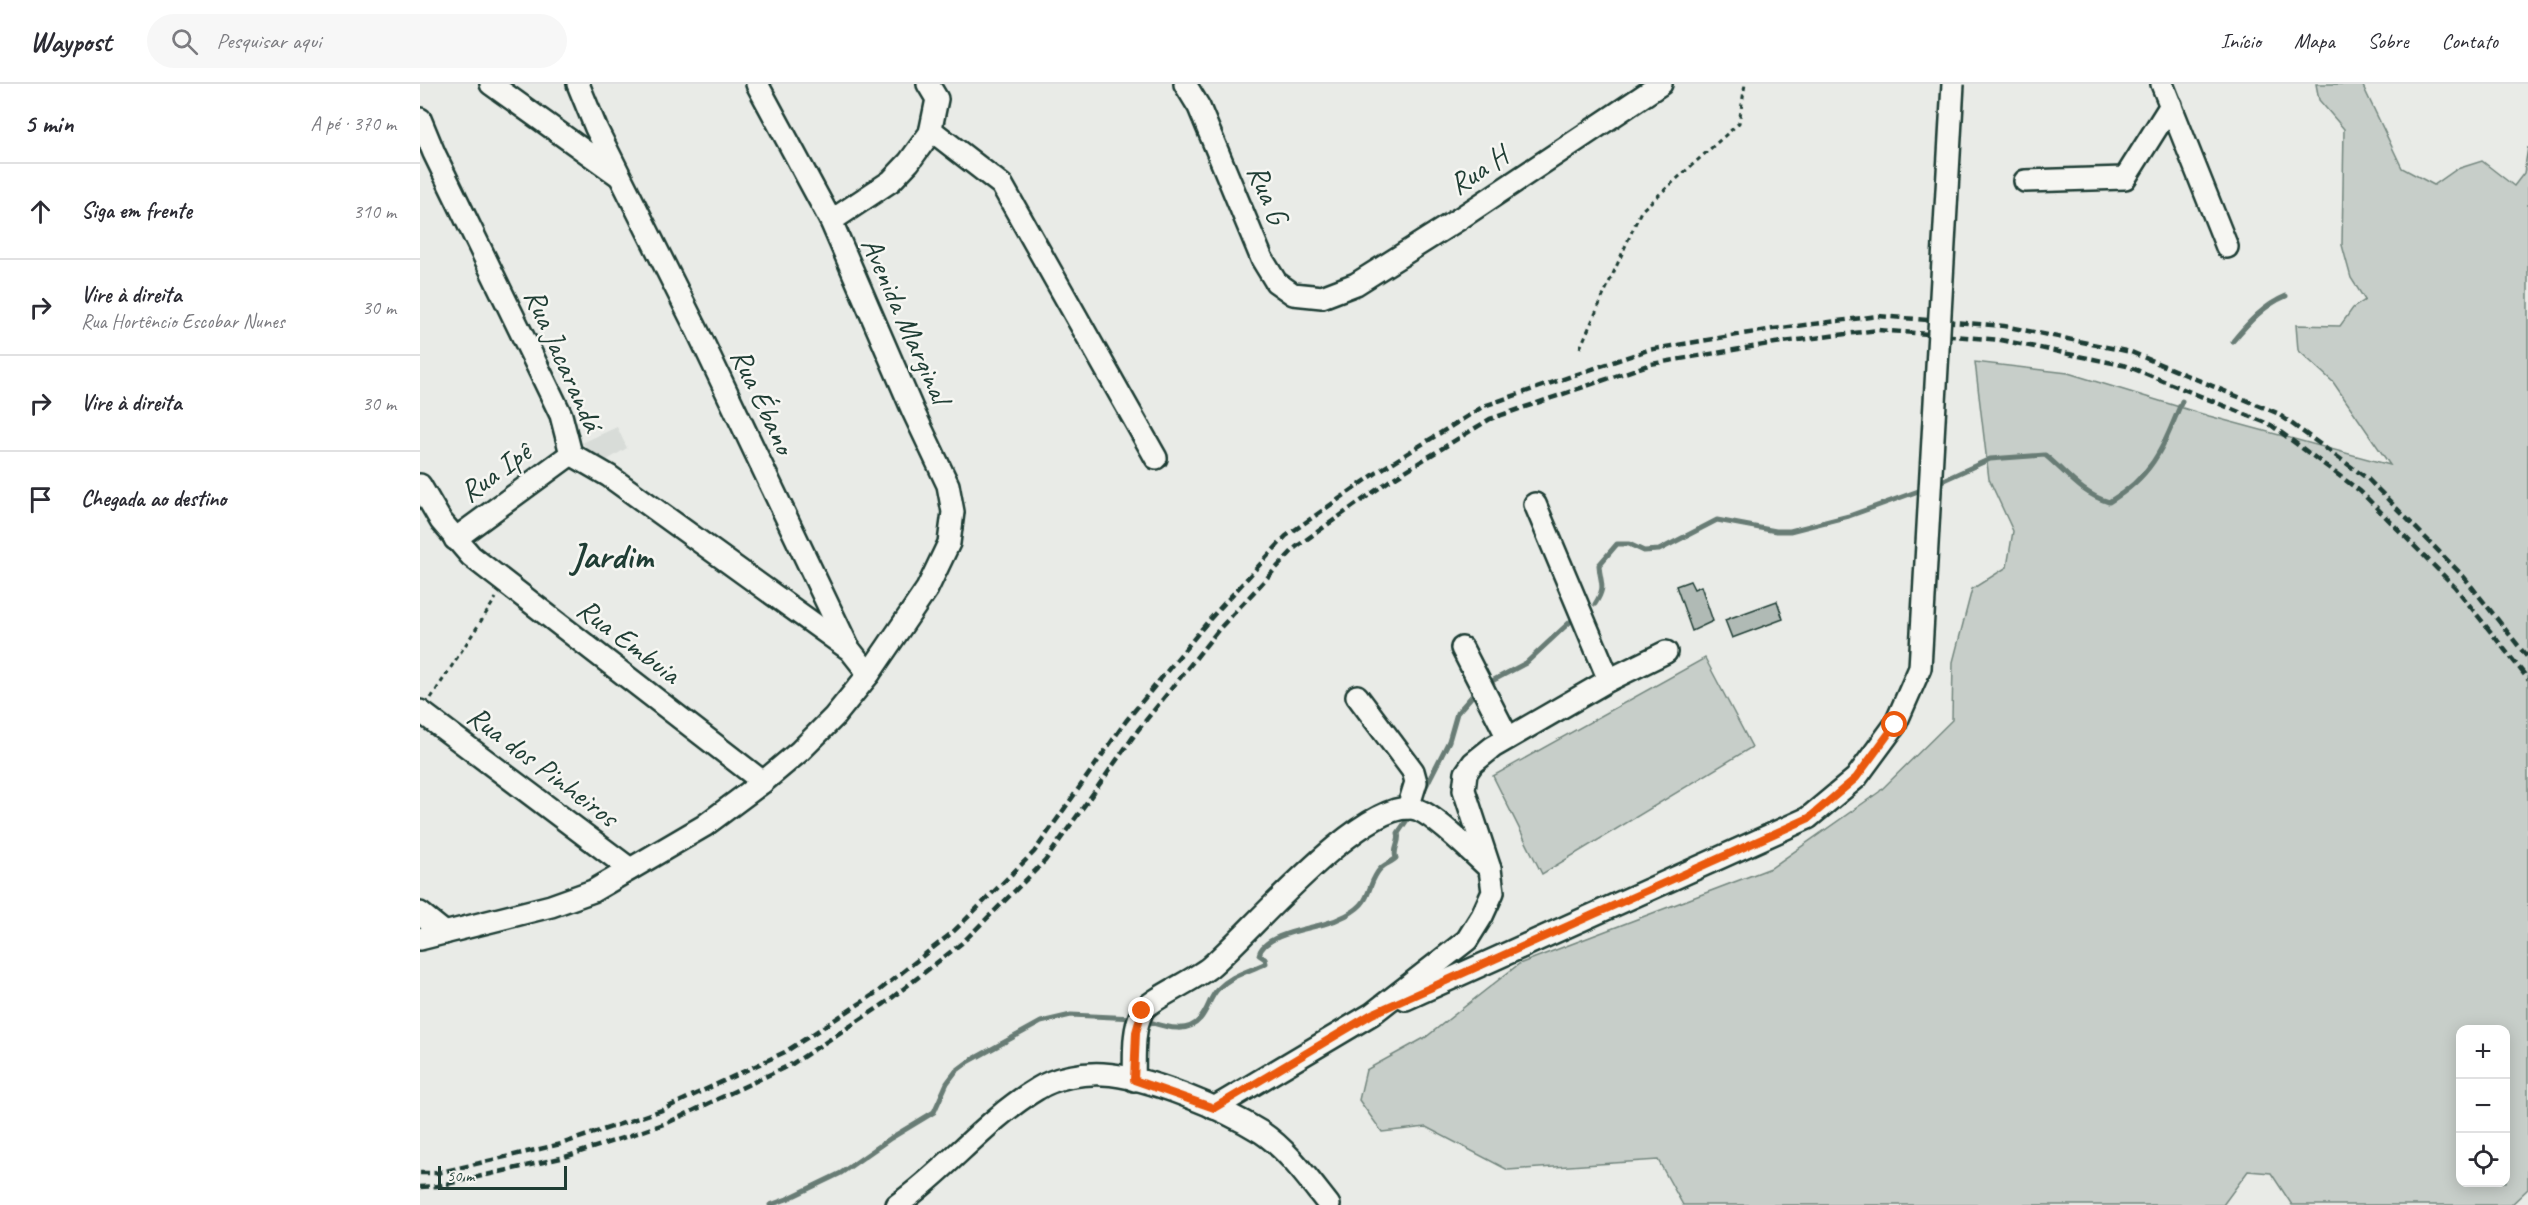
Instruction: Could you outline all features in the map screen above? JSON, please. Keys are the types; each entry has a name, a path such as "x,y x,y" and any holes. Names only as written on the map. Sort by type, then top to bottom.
{"street":[{"path":"491,84 620,178"},
{"name":"Rua Ébano","path":"578,84 620,178 698,332 850,650"},
{"name":"Avenida Marginal","path":"420,939 551,906 593,891 704,826 764,782 834,717 869,674 927,589 949,543 953,512 948,485 913,411 831,221 757,84"},
{"path":"831,221 891,181 909,162 930,130 936,99 928,84"},
{"name":"Rua G","path":"1185,84 1199,107 1262,259 1276,282 1293,294 1322,297"},
{"name":"Rua H","path":"1322,297 1356,284 1459,219 1661,84"},
{"path":"1214,1108 1372,1014 1809,818 1856,778 1895,725 1920,668 1953,84"},
{"path":"2162,84 2227,247"},
{"path":"2025,181 2125,178 2171,105"},
{"name":"Rua Jacarandá","path":"420,119 434,153 561,415 571,454 609,476 850,650 869,674"},
{"path":"930,130 1002,185 1156,458"},
{"name":"Rua Ipê","path":"455,539 571,454"},
{"name":"Rua Embuia","path":"420,485 441,521 471,556 764,782"},
{"path":"1535,504 1609,680"},
{"path":"1462,648 1508,738"},
{"path":"1372,1014 1467,940 1482,916 1493,891 1490,869 1464,790 1466,773 1473,763 1508,738 1609,680 1666,652"},
{"path":"1357,696 1413,771 1416,782 1408,808"},
{"name":"Rua dos Pinheiros","path":"421,712 630,869"},
{"path":"1134,1080 1136,1032 1142,1011 1208,969 1349,836 1372,820 1397,808 1414,807 1428,814 1490,869"},
{"path":"420,914 445,933"},
{"path":"897,1205 922,1187 1005,1111 1040,1087 1072,1076 1104,1074 1134,1080 1214,1108 1262,1133 1306,1175 1329,1205"}],"path":[{"path":"1580,348 1641,211 1739,123 1745,84"},
{"path":"421,712 505,584"}],"shaded area":[{"path":"2316,84 2362,84 2402,168 2434,185 2457,169 2482,161 2514,186 2524,173 2528,147 2528,1189 2511,1205 2292,1205 2271,1173 2248,1171 2223,1205 1683,1205 1658,1160 1508,1170 1426,1127 1382,1132 1359,1100 1366,1070 1426,1037 1519,964 1771,868 1879,792 1952,720 1953,662 1972,589 2007,567 2013,531 1989,479 1975,362 2068,373 2209,416 2390,465 2333,382 2298,350 2296,325 2340,326 2353,308 2365,300 2351,278 2342,245 2344,129 2319,100"},
{"path":"617,427 627,448 602,463 582,443"},
{"path":"1705,658 1752,747 1542,874 1493,776"}],"building":[{"path":"1690,581 1694,589 1701,586 1713,621 1692,631 1676,586"},
{"path":"1777,601 1783,619 1732,638 1725,620"}],"waterway":[{"path":"2233,341 2264,309 2286,296"},
{"path":"1935,484 1990,459 2045,455 2090,494 2109,502 2137,481 2155,459 2182,401"},
{"path":"1595,604 1602,588 1599,565 1617,544 1629,544 1644,551 1659,550 1717,520 1776,531 1790,531 1849,516 1924,489"},
{"path":"1490,682 1526,663 1571,621"},
{"path":"1422,794 1449,741 1457,713 1473,695"},
{"path":"1143,1020 1173,1028 1188,1027 1194,1024 1203,1016 1214,993 1223,985 1234,977 1266,963 1265,959 1259,955 1268,942 1287,934 1334,921 1356,909 1364,901 1378,872 1396,858 1398,833 1411,814"},
{"path":"770,1205 841,1173 891,1138 934,1112 947,1083 956,1071 968,1062 1041,1022 1071,1015 1134,1018"}],"railway":[{"path":"420,1173 437,1173 561,1144 662,1110 785,1052 876,993 953,932 1034,852 1126,721 1210,619 1286,536 1382,469 1484,406 1648,350 1773,329 1878,316 2004,326 2131,352 2277,413 2368,479 2464,577 2528,658"},
{"path":"420,1187 438,1186 565,1157 667,1123 792,1064 884,1004 962,943 1045,861 1138,730 1220,628 1296,547 1389,481 1490,419 1651,364 1775,343 1878,330 2001,340 2127,366 2271,425 2360,491 2455,587 2528,679"}],"district":[{"name":"Jardim","path":"612,556"}],"route":[{"path":"1142,1011 1136,1032 1134,1080 1214,1108 1372,1014 1809,818 1856,778 1895,725"}]}
